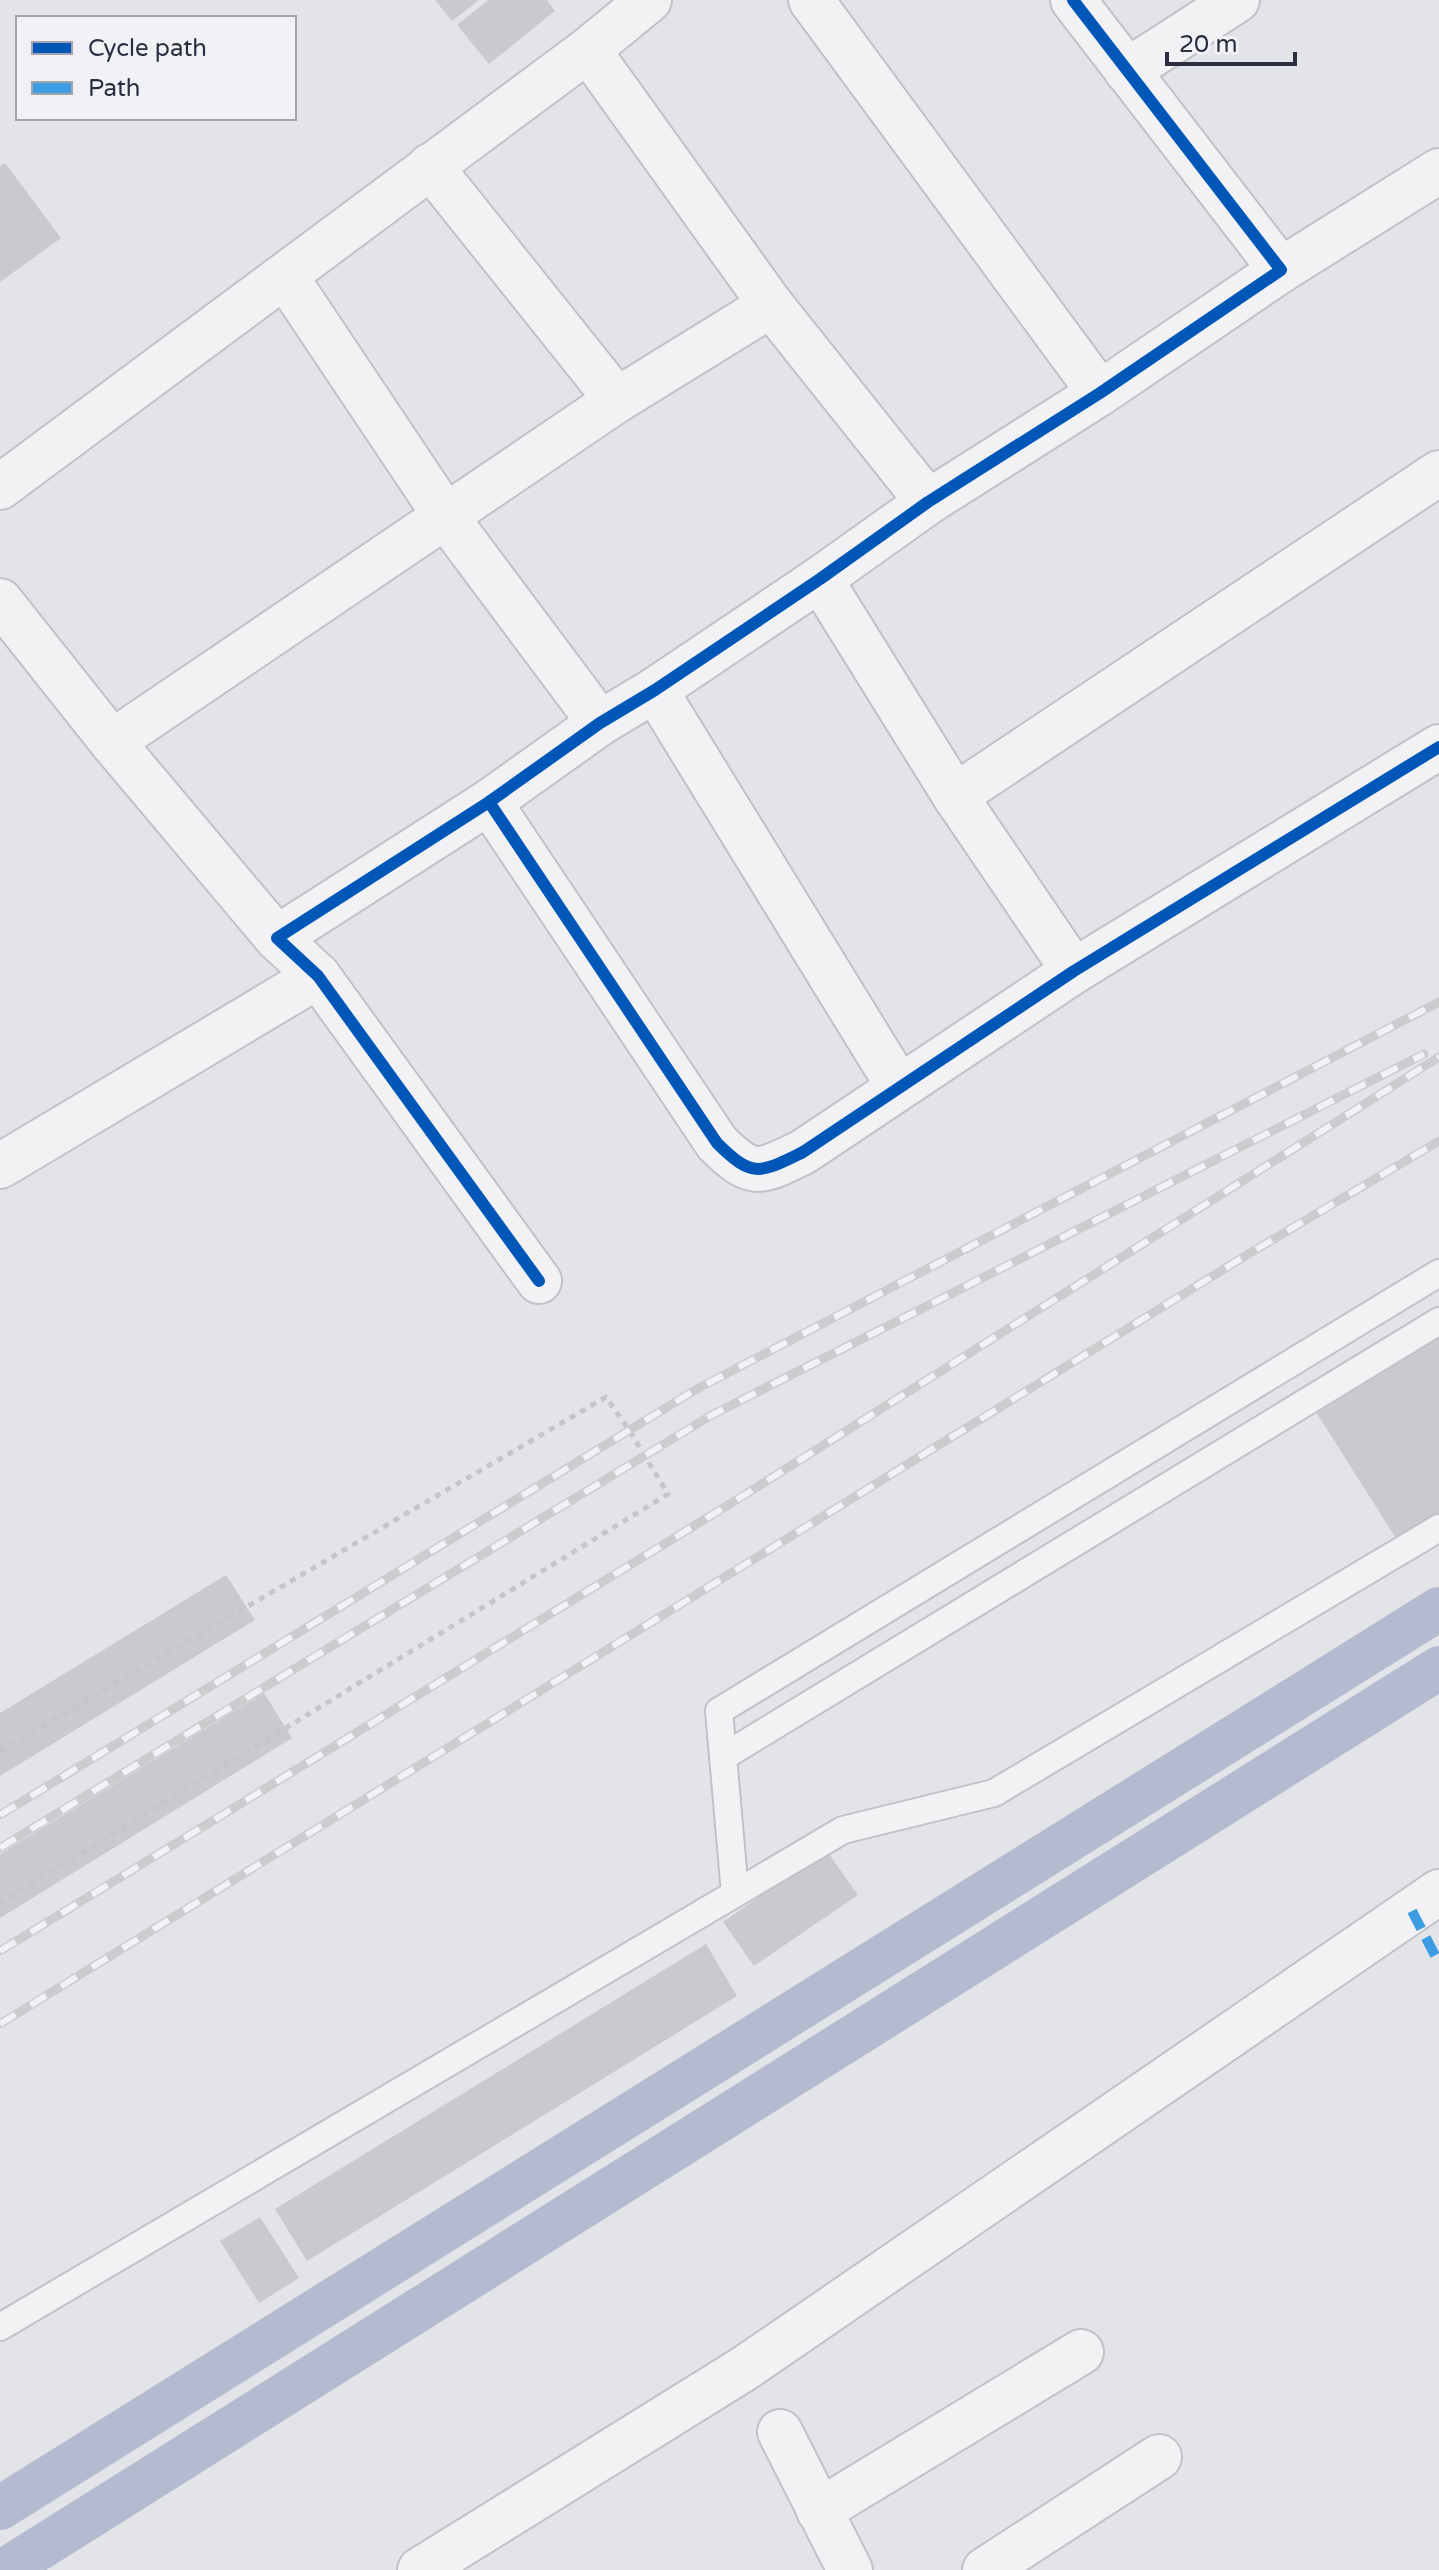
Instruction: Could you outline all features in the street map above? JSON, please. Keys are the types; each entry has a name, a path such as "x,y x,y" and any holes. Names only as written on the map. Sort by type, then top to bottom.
{"street":[{"path":"0,487 588,50 649,0"},
{"path":"811,0 1100,393"},
{"path":"1073,0 1281,270"},
{"path":"1127,71 1237,0"},
{"path":"588,50 771,305 928,502"},
{"path":"430,166 617,400"},
{"path":"277,938 489,802 600,723 655,690 820,579 928,502 1100,393 1281,270 1439,171"},
{"path":"285,276 446,517 600,723"},
{"path":"112,742 617,400 771,305"},
{"path":"955,796 1439,473"},
{"path":"820,579 955,796 1074,971"},
{"path":"0,601 112,742 277,938 318,976 539,1281"},
{"path":"655,690 899,1087"},
{"path":"489,802 717,1143 740,1165 767,1170 803,1152 1074,971 1439,747"},
{"path":"0,1166 318,976"},
{"path":"420,2570 477,2558 745,2368 1439,1892"},
{"path":"819,2511 1081,2352"},
{"path":"780,2432 850,2570"},
{"path":"985,2570 1159,2457"}],"lane":[{"path":"735,1893 719,1711 1439,1273"},
{"path":"723,1757 1439,1321"},
{"path":"0,2327 843,1830 994,1793 1439,1528"}],"path":[{"path":"0,1751 606,1397 668,1494 0,1903"}],"building":[{"path":"435,0 479,0 452,21"},
{"path":"488,0 547,0 555,11 489,64 457,25"},
{"path":"5,163 61,238 0,282 0,166"},
{"path":"1439,1336 1439,1514 1397,1540 1316,1412"},
{"path":"226,1575 255,1620 0,1776 0,1713"},
{"path":"264,1693 292,1738 0,1918 0,1854"},
{"path":"826,1850 858,1895 754,1966 723,1922"},
{"path":"706,1944 737,1996 307,2261 275,2209"},
{"path":"260,2217 299,2278 259,2303 220,2241"}],"waterway":[{"path":"0,2508 1439,1609"},
{"path":"5,2570 1439,1668"}],"railway":[{"path":"0,1815 695,1390 1439,1002"},
{"path":"0,1848 710,1416 1424,1054"},
{"path":"0,1951 746,1494 1439,1057"},
{"path":"0,2024 1250,1253 1439,1141"}],"marked path":[{"path":"1412,1911 1439,1963"}],"cycle path":[{"path":"539,1281 318,976 277,938 489,802 600,723 655,690 820,579 928,502 1100,393 1281,270 1073,0"},
{"path":"489,802 717,1143 740,1163 757,1169 776,1165 803,1152 1074,971 1439,747"}]}
